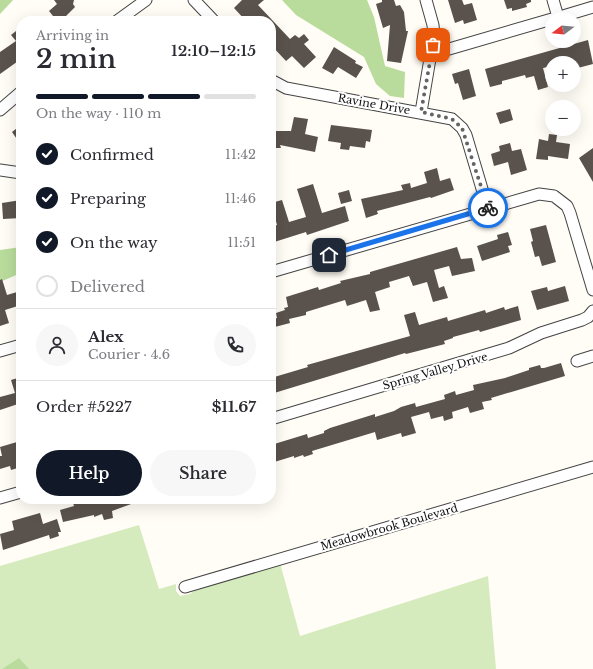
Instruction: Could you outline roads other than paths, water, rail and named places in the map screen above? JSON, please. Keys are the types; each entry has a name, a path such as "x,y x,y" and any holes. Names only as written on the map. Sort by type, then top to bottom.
{"street":[{"path":"124,16 146,0"},
{"path":"194,0 209,16"},
{"path":"421,112 434,35 433,25 426,0"},
{"path":"553,0 554,12"},
{"path":"577,12 593,7"},
{"path":"432,54 545,22"},
{"name":"Ravine Drive","path":"276,83 286,88 452,119 462,128 488,208"},
{"path":"0,110 16,96"},
{"path":"0,170 16,172"},
{"path":"276,271 488,208 539,194 547,194 561,200 570,213 593,287"},
{"name":"Spring Valley Drive","path":"276,418 502,351 554,328 582,320 588,317 593,311"},
{"path":"0,351 16,346"},
{"path":"577,361 593,356"},
{"name":"Meadowbrook Boulevard","path":"185,587 593,467"},
{"path":"0,498 16,493"}]}
